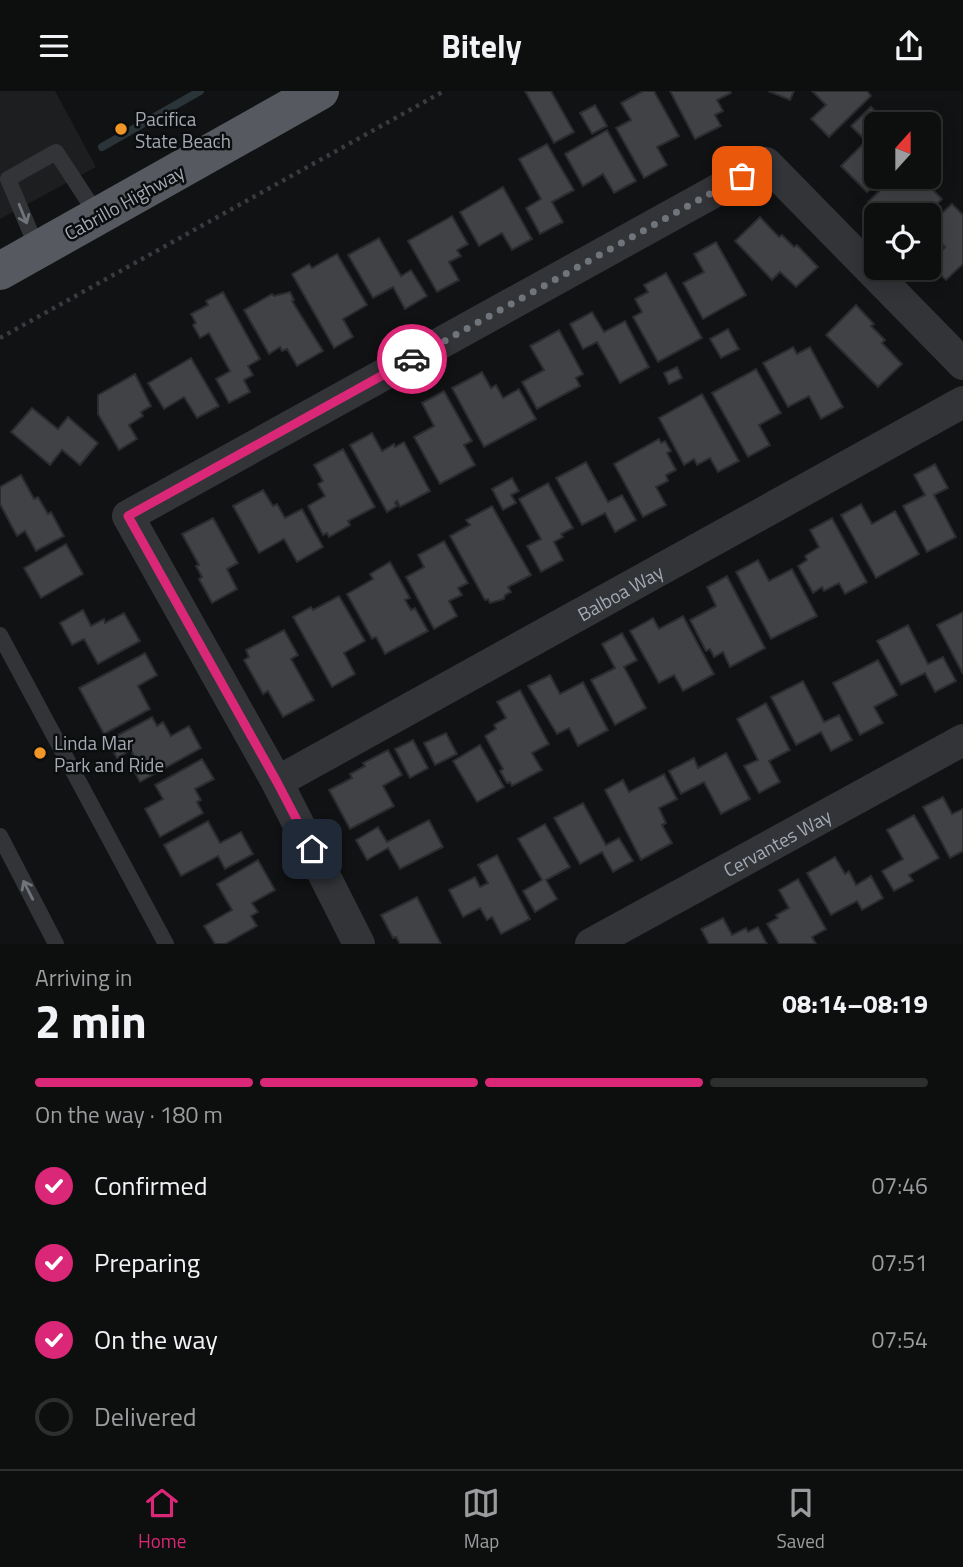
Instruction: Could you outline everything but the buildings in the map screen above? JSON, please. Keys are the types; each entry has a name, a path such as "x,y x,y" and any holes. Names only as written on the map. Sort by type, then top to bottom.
{"highway":[{"name":"Cabrillo Highway","path":"0,271 320,91"}],"street":[{"path":"359,944 277,782 128,516 766,163 963,364"},
{"name":"Balboa Way","path":"277,782 963,402"},
{"name":"Cervantes Way","path":"591,944 963,740"}],"lane":[{"path":"38,250 8,179 56,152 97,216"},
{"path":"0,635 166,944"},
{"path":"0,836 56,944"}],"path":[{"path":"0,338 444,91"}],"shaded area":[{"path":"0,91 55,91 96,167 0,219"}],"waterway":[{"path":"102,147 200,91"}],"way so far":[{"path":"412,359 742,176"}],"place":[{"name":"Pacifica State Beach","path":"121,129"},
{"name":"Linda Mar Park and Ride","path":"40,753"}],"route":[{"path":"312,849 128,516 412,359"}]}
